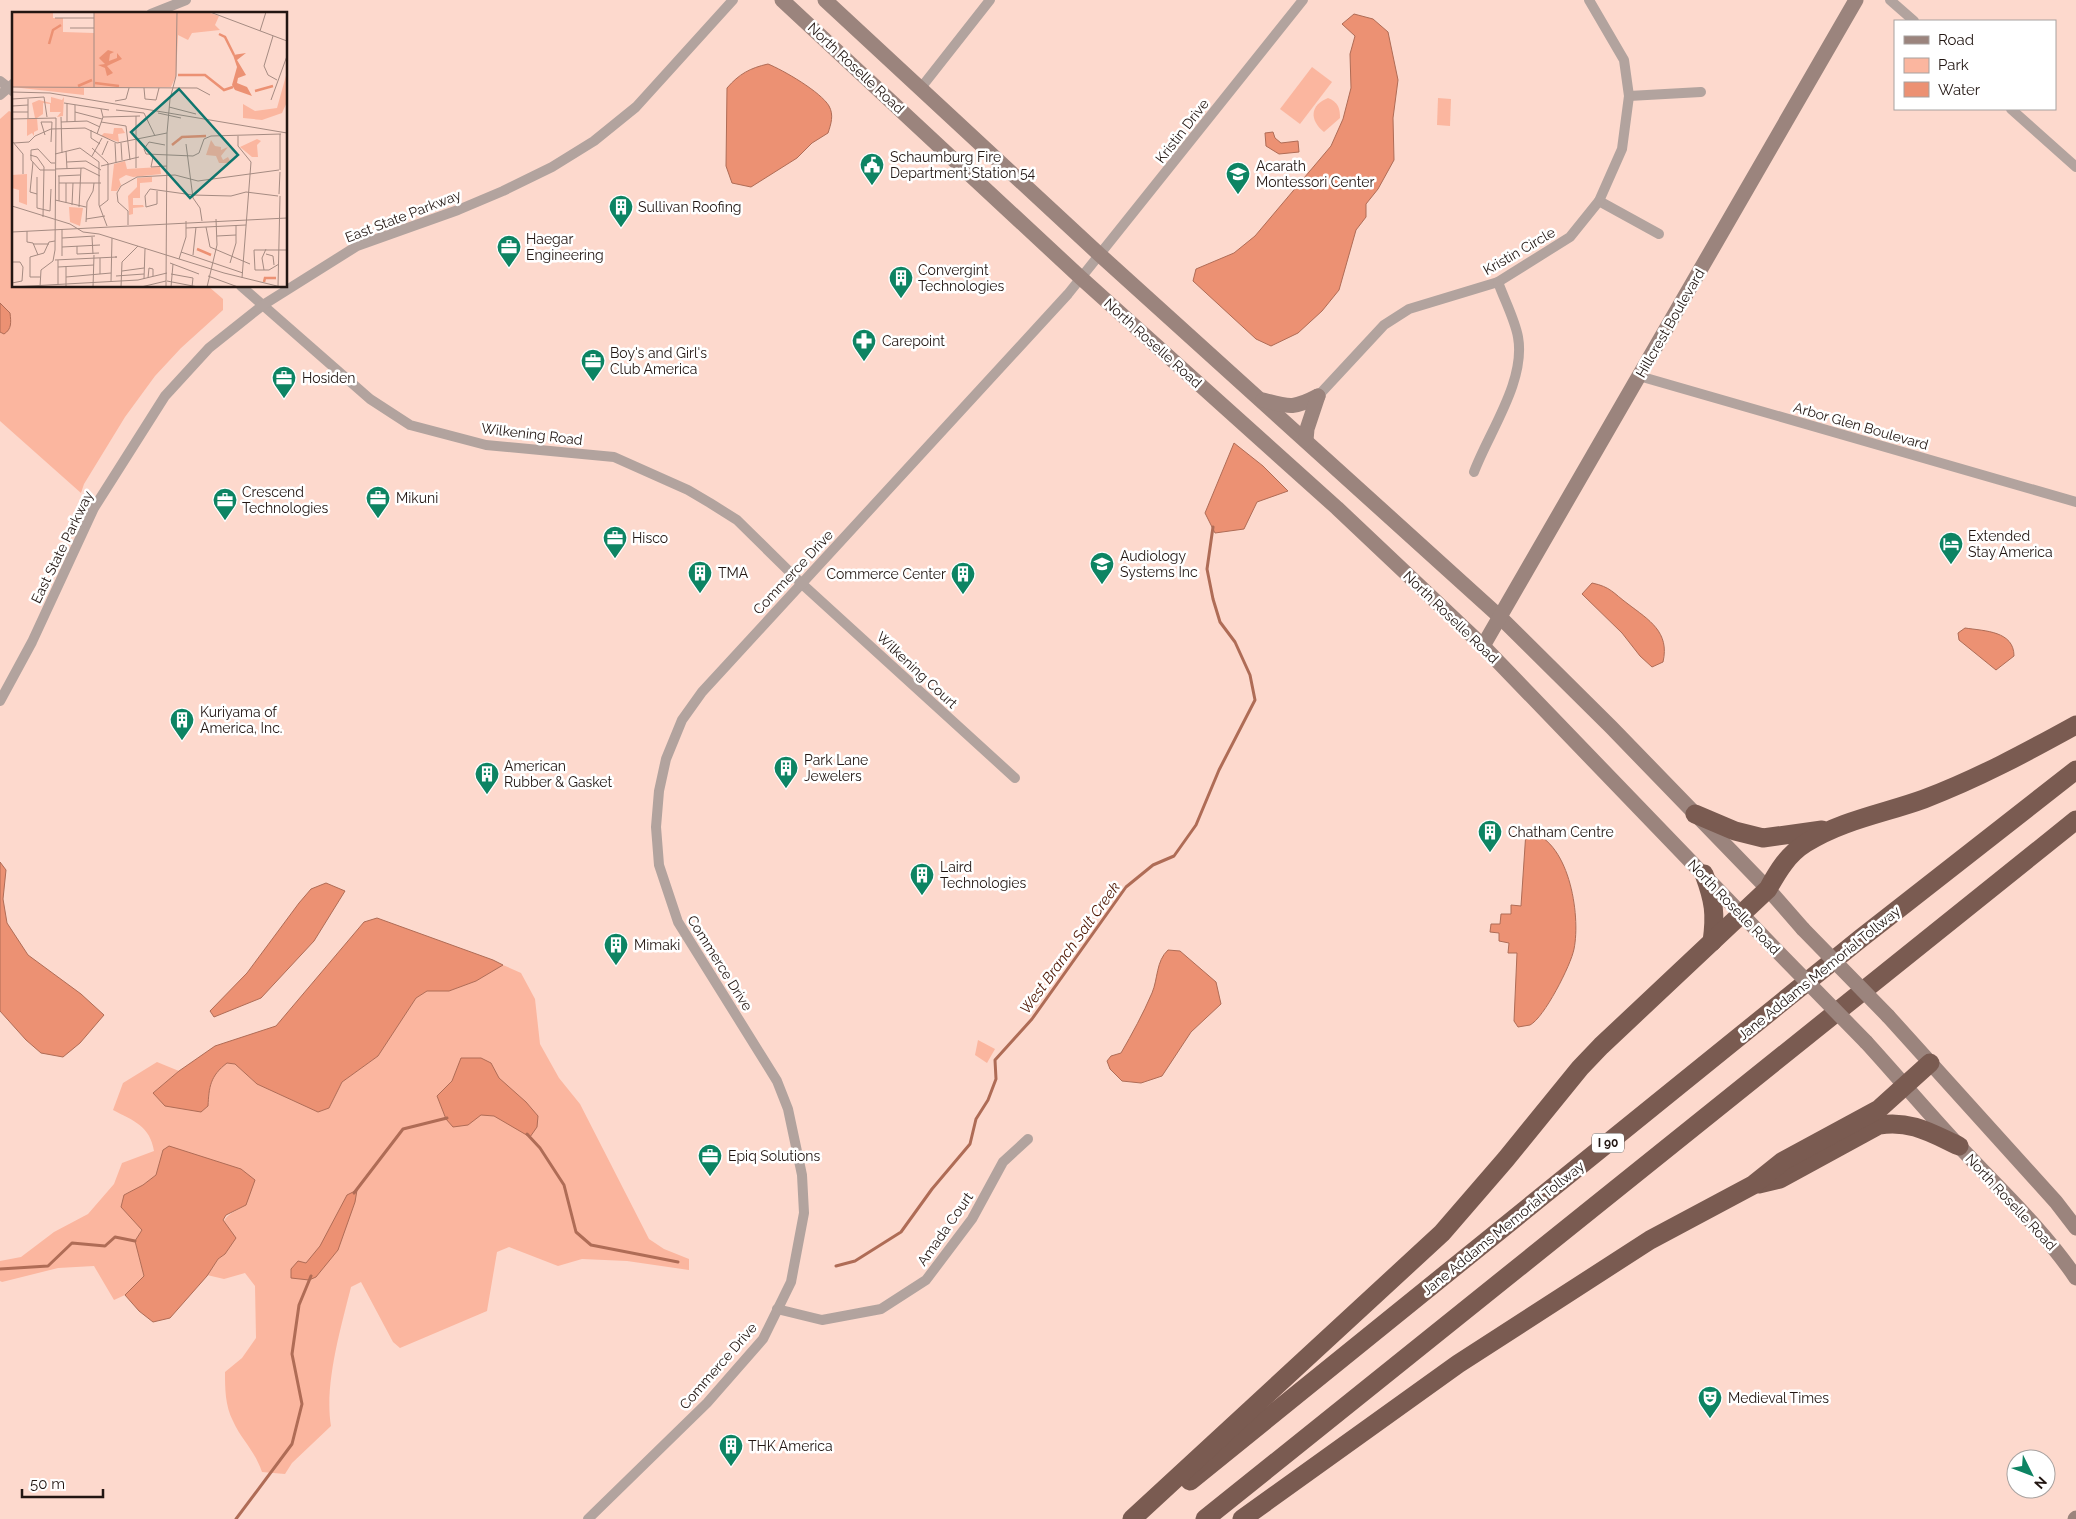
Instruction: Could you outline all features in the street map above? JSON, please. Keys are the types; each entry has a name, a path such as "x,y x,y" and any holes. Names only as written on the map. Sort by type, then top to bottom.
{"highway":[{"path":"1132,1519 1442,1233 1529,1133 1580,1068 1768,889 1778,870 1792,853 1807,842 1838,827 1924,799 1982,774 2076,725"},
{"name":"Jane Addams Memorial Tollway","path":"1143,1519 1860,939 2076,770"},
{"path":"1695,814 1735,831 1763,838 1838,827"},
{"path":"1205,1519 2076,820"},
{"path":"1704,874 1711,892 1716,916 1712,942"},
{"path":"1242,1519 1466,1359 1650,1240 1753,1185 1783,1161 1878,1109 1930,1063"},
{"path":"1753,1185 1780,1179 1879,1125 1894,1122 1909,1124 1959,1146"}],"main road":[{"name":"North Roselle Road","path":"782,0 1081,278 1336,508 1483,646 1866,1042 1959,1146 2029,1218 2076,1278"},
{"name":"North Roselle Road","path":"825,0 1100,255 1500,617 1611,727 1888,1016 2056,1202 2076,1228"},
{"name":"Hillcrest Boulevard","path":"1483,646 1856,0"},
{"path":"1260,399 1293,407 1300,406 1318,396"},
{"path":"1306,440 1307,429 1318,396"}],"street":[{"path":"156,12 186,0"},
{"name":"East State Parkway","path":"0,701 32,642 94,508 165,396 209,348 263,305 357,246 458,210 552,167 594,141 636,108 733,0"},
{"path":"920,89 990,0"},
{"name":"Kristin Drive","path":"1081,278 1303,0"},
{"name":"Kristin Circle","path":"1318,396 1384,325 1409,309 1498,282 1570,237 1599,201 1622,149 1629,96 1624,60 1589,0"},
{"path":"1890,0 1913,20"},
{"path":"0,95 9,86"},
{"path":"1629,96 1701,92"},
{"path":"2012,110 2076,167"},
{"path":"1599,201 1659,234"},
{"name":"Commerce Drive","path":"588,1519 707,1403 763,1339 791,1282 804,1213 802,1175 788,1110 777,1081 678,922 659,865 656,827 659,790 666,759 682,720 702,692 1081,278"},
{"path":"1474,472 1482,450 1499,419 1517,373 1518,337 1498,282"},
{"name":"Wilkening Road","path":"243,288 370,399 410,425 486,445 614,457 688,490 736,520 801,582"},
{"name":"Arbor Glen Boulevard","path":"1639,376 2076,502"},
{"name":"Wilkening Court","path":"801,582 1014,778"},
{"name":"Amada Court","path":"777,1309 822,1320 880,1308 926,1280 972,1219 1003,1162 1028,1139"}],"green space":[{"path":"1312,67 1332,82 1300,124 1280,109"},
{"path":"1328,98 1338,106 1340,118 1324,132 1316,123 1314,113 1318,105"},
{"path":"1438,98 1451,99 1450,126 1437,125"},
{"path":"9,111 12,112 12,288 210,288 223,299 223,310 181,348 155,376 125,417 84,484 81,493 0,421 0,119"},
{"path":"503,965 521,973 535,999 540,1044 559,1078 580,1104 649,1239 664,1249 689,1259 689,1270 627,1261 582,1259 558,1266 509,1247 497,1252 487,1311 400,1348 393,1342 361,1282 351,1287 338,1338 332,1375 329,1410 331,1426 292,1463 285,1474 262,1472 230,1415 225,1391 225,1372 242,1358 256,1338 255,1286 245,1273 224,1279 207,1275 218,1259 225,1254 223,1223 225,1219 246,1205 163,1150 156,1175 143,1185 124,1195 121,1207 142,1230 135,1241 144,1276 125,1295 114,1300 94,1266 58,1268 0,1281 0,1261 21,1257 54,1232 88,1214 114,1184 122,1163 154,1151 149,1136 140,1125 113,1110 123,1083 157,1062 179,1071 153,1093 208,1106 210,1087 217,1072 227,1063 235,1064 257,1084 318,1112 329,1108 342,1082 378,1056 416,998 427,991 449,991 476,981"},
{"path":"978,1040 995,1049 987,1063 975,1055"}],"water":[{"path":"1354,14 1373,19 1388,32 1398,80 1393,118 1394,160 1378,189 1366,204 1366,217 1356,230 1339,290 1322,311 1298,333 1271,346 1256,339 1193,281 1196,269 1234,253 1255,236 1331,146 1343,119 1351,88 1350,54 1355,36 1342,24"},
{"path":"768,64 801,82 825,100 831,113 829,130 828,133 812,143 797,158 751,187 732,183 726,166 727,88 745,72"},
{"path":"1273,132 1275,138 1281,143 1298,141 1299,152 1279,154 1266,146 1265,133"},
{"path":"0,303 10,313 10,328 4,334 0,332"},
{"path":"1234,443 1263,466 1288,491 1257,502 1244,529 1215,533 1205,513"},
{"path":"1592,583 1604,586 1612,591 1650,621 1661,635 1664,652 1663,662 1652,667 1640,656 1622,633 1582,594"},
{"path":"1965,628 2004,637 2013,648 2014,656 1996,670 1959,640 1958,633"},
{"path":"1526,831 1541,836 1553,847 1562,862 1573,898 1576,934 1572,957 1549,1002 1530,1025 1518,1027 1514,1021 1517,953 1508,953 1509,943 1499,941 1499,933 1490,932 1491,924 1500,924 1501,914 1511,914 1511,905 1521,906"},
{"path":"0,862 6,870 3,899 7,923 28,955 81,994 104,1015 80,1043 63,1057 41,1053 26,1040 0,1011"},
{"path":"326,883 345,891 314,941 261,998 214,1017 210,1011 247,973 299,903 311,889"},
{"path":"377,918 503,965 476,981 449,991 427,991 416,998 378,1056 342,1082 329,1108 318,1112 257,1084 235,1064 227,1063 214,1077 210,1087 208,1106 201,1112 165,1106 153,1093 179,1071 215,1046 276,1026 364,922"},
{"path":"1168,950 1180,951 1216,982 1221,1004 1191,1032 1162,1076 1141,1083 1122,1081 1110,1069 1107,1061 1111,1056 1121,1053 1145,1009 1154,988 1161,959"},
{"path":"461,1058 481,1058 491,1063 499,1078 526,1102 538,1116 537,1127 530,1137 494,1116 481,1115 468,1125 453,1127 446,1119 437,1096 452,1081"},
{"path":"169,1146 241,1169 255,1180 246,1205 226,1215 223,1220 236,1238 225,1254 218,1259 207,1276 170,1318 153,1322 139,1311 125,1295 144,1276 135,1241 142,1230 121,1207 124,1195 143,1185 156,1175 163,1150"},
{"path":"357,1190 355,1202 338,1250 316,1277 309,1280 291,1278 291,1269 298,1261 306,1263 320,1246 347,1195"}],"waterway":[{"name":"West Branch Salt Creek","path":"836,1266 855,1261 901,1232 932,1189 970,1144 976,1119 988,1100 996,1079 995,1060 1032,1019 1126,887 1153,865 1174,856 1196,825 1219,770 1255,700 1250,675 1235,642 1220,622 1213,599 1207,569 1213,527"},
{"name":"West Branch Salt Creek","path":"354,1193 403,1129 447,1118"},
{"name":"West Branch Salt Creek","path":"527,1134 540,1148 564,1185 576,1232 591,1245 678,1262"},
{"path":"0,1269 48,1266 72,1243 105,1246 115,1237 135,1241"},
{"name":"West Branch Salt Creek","path":"236,1519 292,1444 302,1404 292,1354 299,1305 311,1276"}],"place":[{"name":"Schaumburg Fire Department Station 54","path":"872,186"},
{"name":"Acarath Montessori Center","path":"1238,195"},
{"name":"Sullivan Roofing","path":"621,228"},
{"name":"Haegar Engineering","path":"509,268"},
{"name":"Convergint Technologies","path":"901,299"},
{"name":"Carepoint","path":"864,362"},
{"name":"Boy's and Girl's Club America","path":"593,382"},
{"name":"Hosiden","path":"284,399"},
{"name":"Mikuni","path":"378,519"},
{"name":"Crescend Technologies","path":"225,521"},
{"name":"Hisco","path":"615,559"},
{"name":"Extended Stay America","path":"1951,565"},
{"name":"Audiology Systems Inc","path":"1102,585"},
{"name":"TMA","path":"700,594"},
{"name":"Commerce Center","path":"963,595"},
{"name":"Kuriyama of America, Inc.","path":"182,741"},
{"name":"Park Lane Jewelers","path":"786,789"},
{"name":"American Rubber & Gasket","path":"487,795"},
{"name":"Chatham Centre","path":"1490,853"},
{"name":"Laird Technologies","path":"922,896"},
{"name":"Mimaki","path":"616,966"},
{"name":"Epiq Solutions","path":"710,1177"},
{"name":"Medieval Times","path":"1710,1419"},
{"name":"THK America","path":"731,1467"}]}
